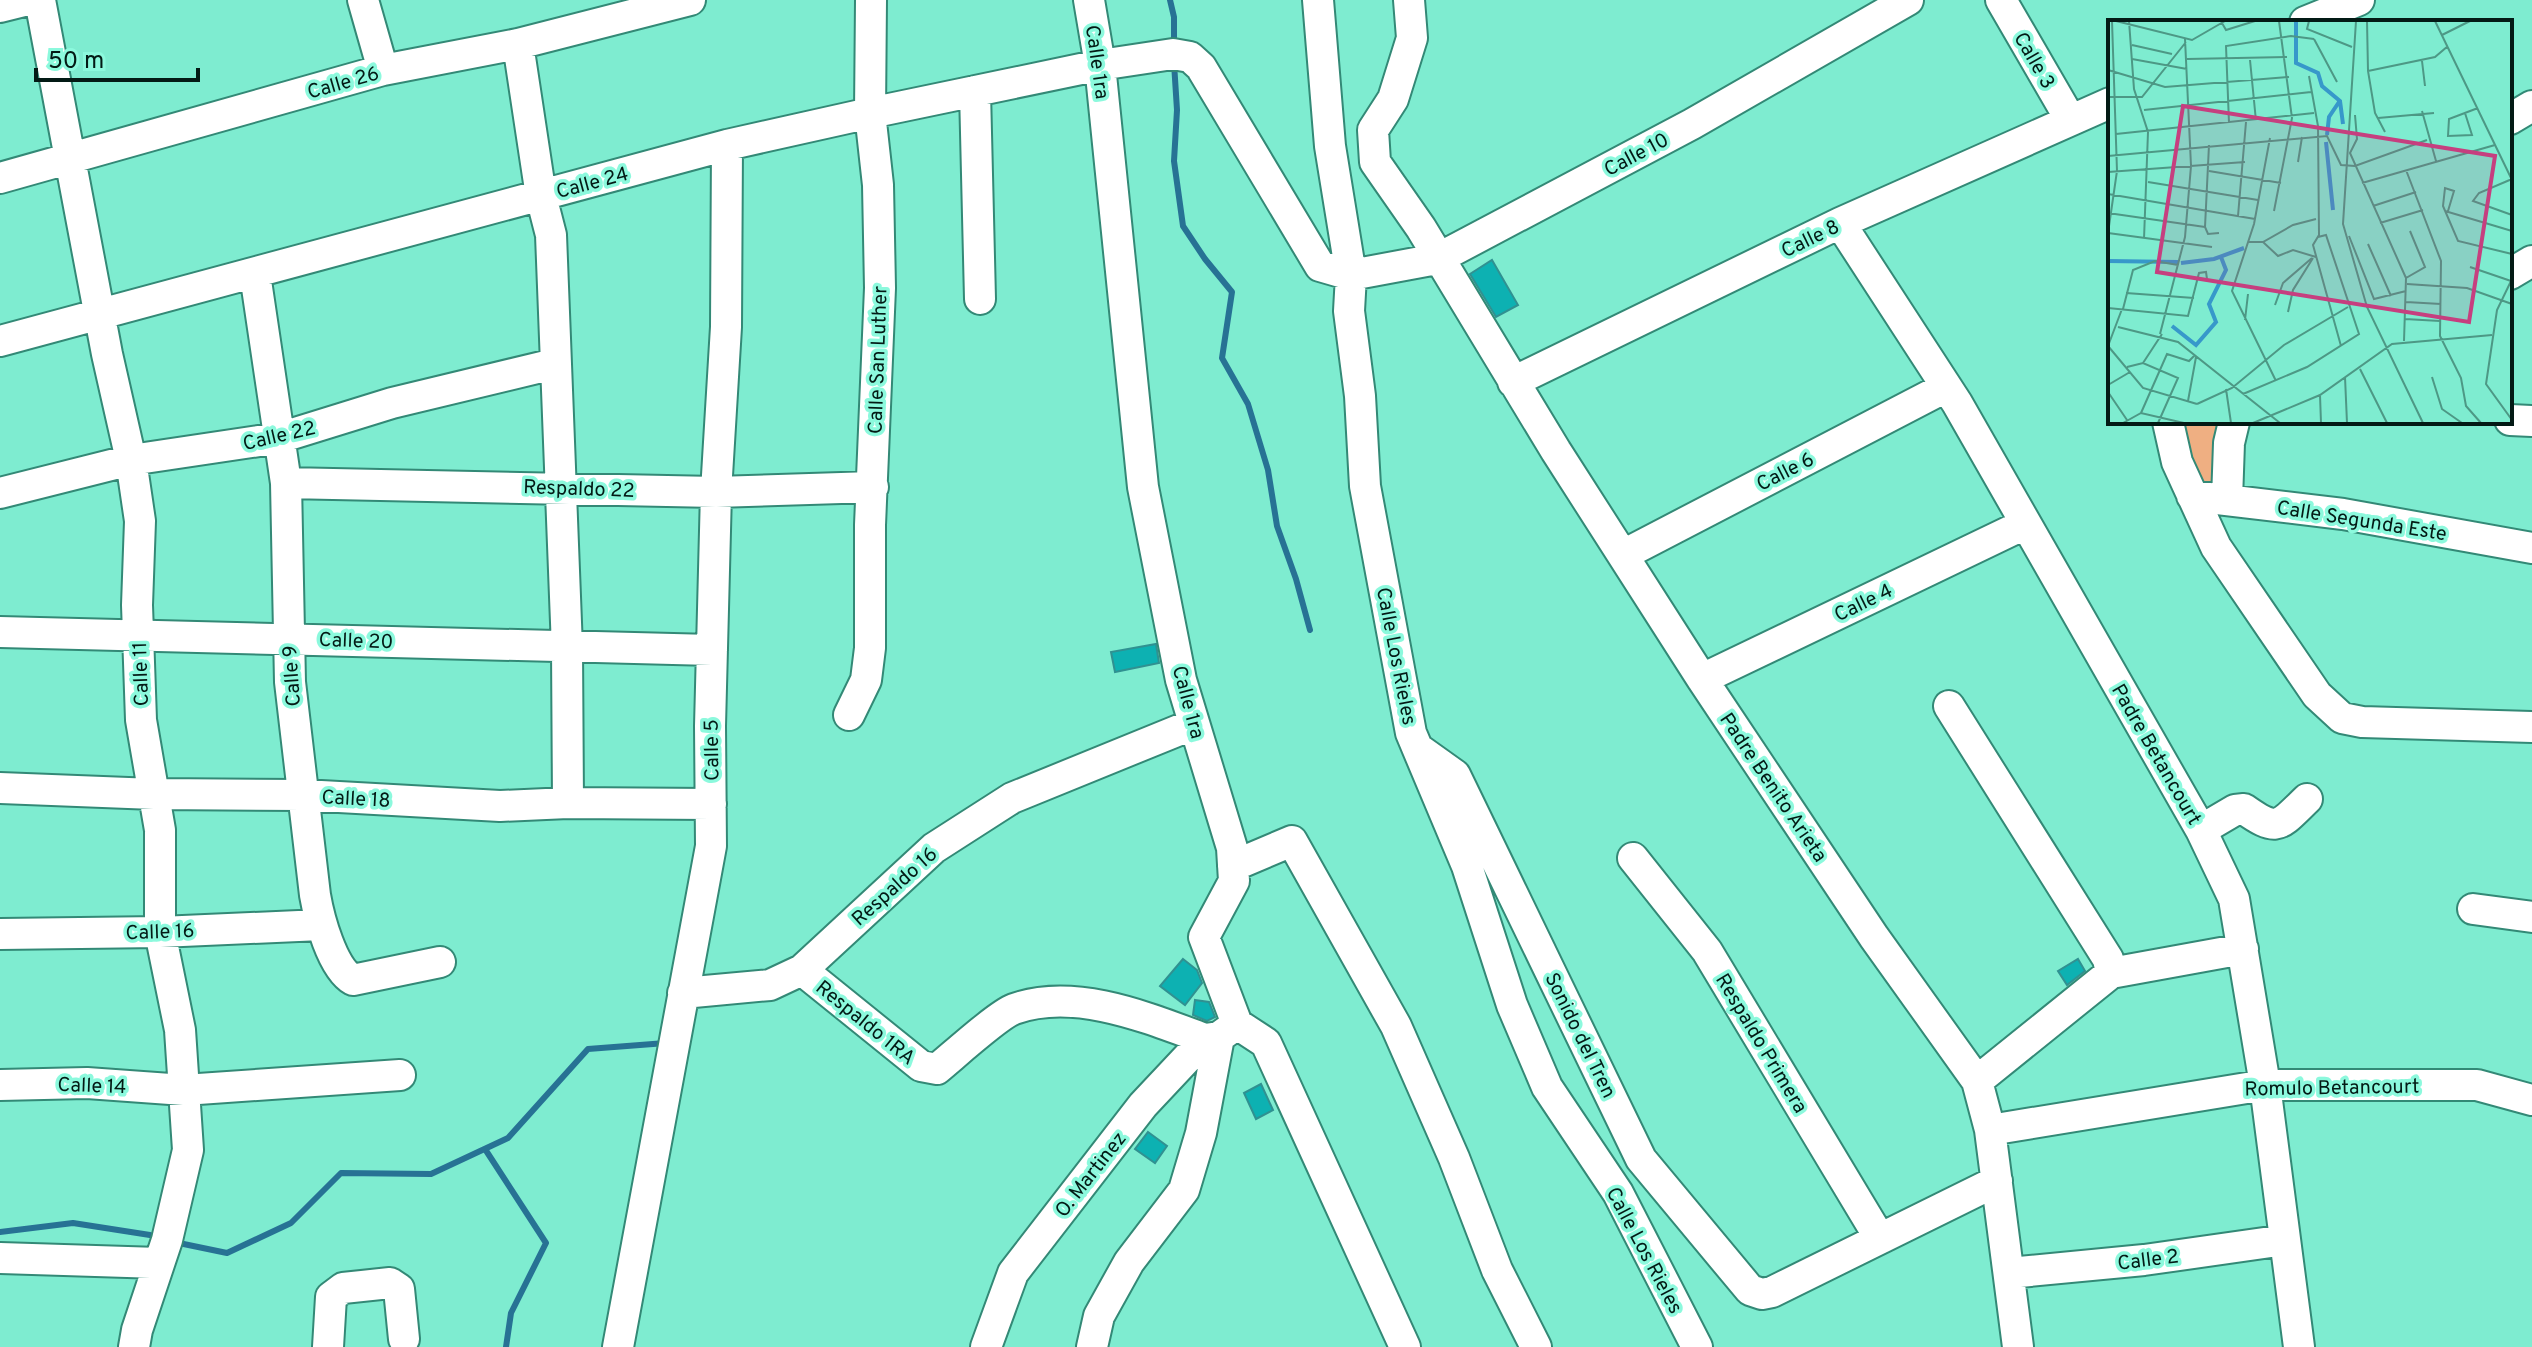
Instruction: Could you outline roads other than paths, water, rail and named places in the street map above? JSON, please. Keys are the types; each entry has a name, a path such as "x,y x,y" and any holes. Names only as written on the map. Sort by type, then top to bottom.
{"street":[{"path":"0,7 28,0"},
{"name":"Calle 11","path":"40,0 131,460 140,521 137,605 141,720 160,830 160,932 180,1030 188,1150 134,1347"},
{"path":"363,0 383,70"},
{"name":"Calle 26","path":"0,178 383,70 518,44 591,11 690,0"},
{"name":"Calle San Luther","path":"849,715 866,680 870,648 870,525 880,288 878,185 870,113 871,0"},
{"name":"Calle 1ra","path":"1089,0 1100,65 1143,487 1181,680 1232,848 1234,881 1204,937 1220,1033"},
{"name":"Calle Los Rieles","path":"1318,0 1330,146 1351,275 1349,311 1360,396 1365,486 1411,733 1467,866 1512,1005 1547,1087 1618,1193 1697,1347"},
{"name":"Padre Benito Arieta","path":"1409,0 1412,38 1393,99 1373,130 1375,162 1421,228 1513,382 1702,679 1874,937 1977,1081 1990,1130 2018,1347"},
{"name":"Calle 10","path":"1351,275 1437,259 1692,124 1908,0"},
{"name":"Calle 3","path":"2001,0 2070,119"},
{"path":"2310,20 2359,0"},
{"path":"518,44 541,196 551,235 567,648 568,803"},
{"name":"Calle 24","path":"0,341 727,145 1100,65 1173,54 1190,57 1201,67 1320,266 1351,275"},
{"path":"975,91 980,299"},
{"name":"Calle 8","path":"1513,382 1840,223 2108,104"},
{"path":"2512,118 2532,106"},
{"name":"Calle 5","path":"618,1347 711,846 712,650 716,492 726,327 727,145"},
{"name":"Padre Betancourt","path":"1840,223 1946,387 2201,830 2234,899 2265,1085 2299,1347"},
{"path":"2512,273 2532,261"},
{"name":"Calle 9","path":"255,274 286,483 290,682 321,925 344,973 353,980 440,962"},
{"name":"Calle 22","path":"0,493 131,460 279,438 392,403 554,364"},
{"name":"Calle 6","path":"1623,555 1946,387"},
{"path":"2512,420 2532,421"},
{"path":"2168,424 2177,462 2216,547 2317,695 2342,718 2382,724 2532,727"},
{"path":"2227,500 2229,443 2234,424"},
{"name":"Respaldo 22","path":"286,483 716,492 873,487"},
{"name":"Calle Segunda Este","path":"2192,496 2343,514 2532,548"},
{"name":"Calle 4","path":"1702,679 2025,524"},
{"name":"Calle 20","path":"0,632 712,650"},
{"path":"1949,706 2108,959 2111,973"},
{"name":"Respaldo 16","path":"683,993 770,985 802,970 934,848 1012,798 1194,724"},
{"name":"Sonido del Tren","path":"1420,750 1455,775 1641,1159 1750,1290 1762,1294 1772,1292 1879,1237"},
{"name":"Calle 18","path":"0,788 154,794 303,795 500,806 711,804"},
{"path":"2201,830 2235,810 2244,809 2266,824 2276,825 2307,799"},
{"path":"1233,866 1292,841 1396,1026 1454,1158 1497,1270 1536,1347"},
{"name":"Respaldo Primera","path":"1633,858 1707,951 1879,1237"},
{"path":"2473,909 2532,917"},
{"name":"Calle 16","path":"0,934 160,932 321,925"},
{"path":"1977,1081 2111,973 2243,949"},
{"name":"Respaldo 1RA","path":"802,970 921,1066 937,1069 1012,1010 1050,1002 1117,1007 1220,1033"},
{"path":"1092,1347 1099,1316 1129,1262 1184,1190 1201,1133 1220,1033 1266,1043 1405,1347"},
{"name":"O. Martinez","path":"991,1334 1013,1273 1143,1105 1220,1033"},
{"name":"Calle 14","path":"0,1085 87,1083 184,1090 400,1075"},
{"name":"Romulo Betancourt","path":"1990,1130 2265,1085 2477,1085 2532,1100"},
{"path":"1879,1237 1997,1181"},
{"name":"Calle 2","path":"2009,1273 2144,1260 2285,1240"},
{"path":"0,1258 159,1263"},
{"path":"328,1347 331,1297 343,1288 390,1283 399,1289 404,1339"}],"waterway":[{"path":"1170,0 1174,17 1174,44"},
{"path":"1174,63 1177,110 1174,161 1183,226 1232,292 1222,358 1248,404 1268,470 1277,526 1310,630"},
{"path":"174,1242 227,1253 291,1223 341,1173 431,1174 508,1138 588,1049 666,1043"},
{"path":"485,1149 546,1243 511,1313 506,1347"},
{"path":"0,1232 73,1223 150,1235"}]}
